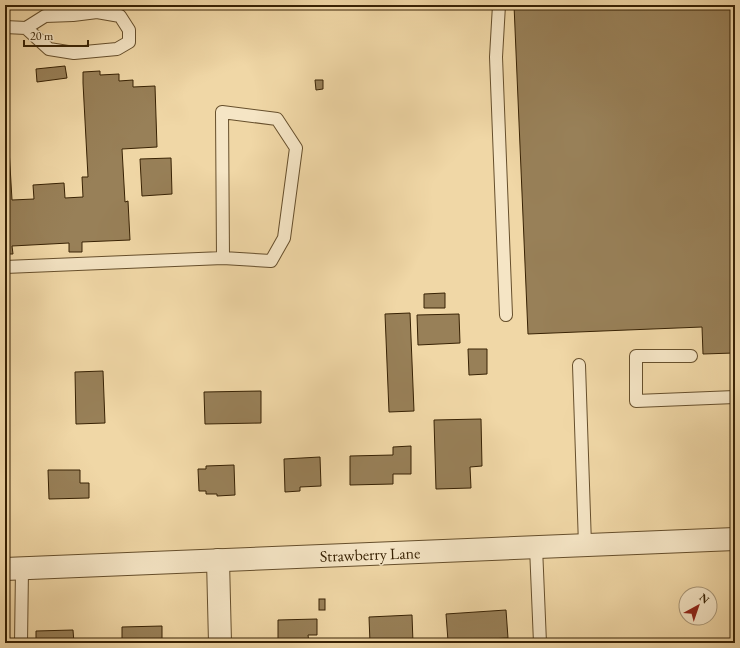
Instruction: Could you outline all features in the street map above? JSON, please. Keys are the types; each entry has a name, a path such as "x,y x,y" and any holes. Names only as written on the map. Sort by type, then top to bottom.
{"street":[{"name":"Strawberry Lane","path":"14,569 735,539"},
{"path":"218,560 220,643"}],"lane":[{"path":"499,5 496,56 506,315"},
{"path":"5,27 26,28 45,16 97,12 120,16 129,30 129,42 117,49 74,53 49,49 26,28"},
{"path":"5,267 223,258 271,261 284,238 296,148 277,119 222,112 223,258"},
{"path":"691,356 636,356 636,401 735,397"},
{"path":"580,365 585,545"},
{"path":"536,547 540,643"},
{"path":"14,569 21,643"}],"building":[{"path":"514,5 735,5 735,360 734,353 703,354 702,327 528,334"},
{"path":"65,66 67,78 37,82 36,69"},
{"path":"100,71 100,75 119,74 119,81 133,80 133,87 155,86 157,147 122,149 125,202 128,201 130,240 82,242 82,252 69,252 69,243 12,246 13,254 5,254 5,96 12,200 34,199 33,185 64,183 65,198 83,197 82,177 88,177 83,72"},
{"path":"315,80 323,80 323,89 316,90"},
{"path":"171,158 172,194 142,196 140,159"},
{"path":"445,293 445,308 424,308 424,294"},
{"path":"410,313 414,411 389,412 385,314"},
{"path":"459,314 460,343 418,345 417,315"},
{"path":"468,349 487,349 487,374 469,375"},
{"path":"103,371 105,423 76,424 75,372"},
{"path":"261,391 261,423 205,424 204,392"},
{"path":"481,419 482,466 470,467 471,488 436,489 434,420"},
{"path":"411,446 411,474 393,474 393,484 350,485 350,456 393,455 393,447"},
{"path":"320,457 321,486 300,487 300,491 285,492 284,459"},
{"path":"234,465 235,495 217,496 217,494 206,494 206,491 199,491 198,469 206,469 206,466"},
{"path":"48,470 80,470 80,483 89,483 89,498 49,499"},
{"path":"319,599 325,599 325,610 319,610"},
{"path":"506,610 508,638 448,641 446,614"},
{"path":"412,615 413,643 370,643 369,617"},
{"path":"317,619 317,635 308,635 309,643 278,643 278,620"},
{"path":"162,626 162,643 120,643 122,642 122,627"},
{"path":"73,630 74,643 36,643 36,631"}]}
